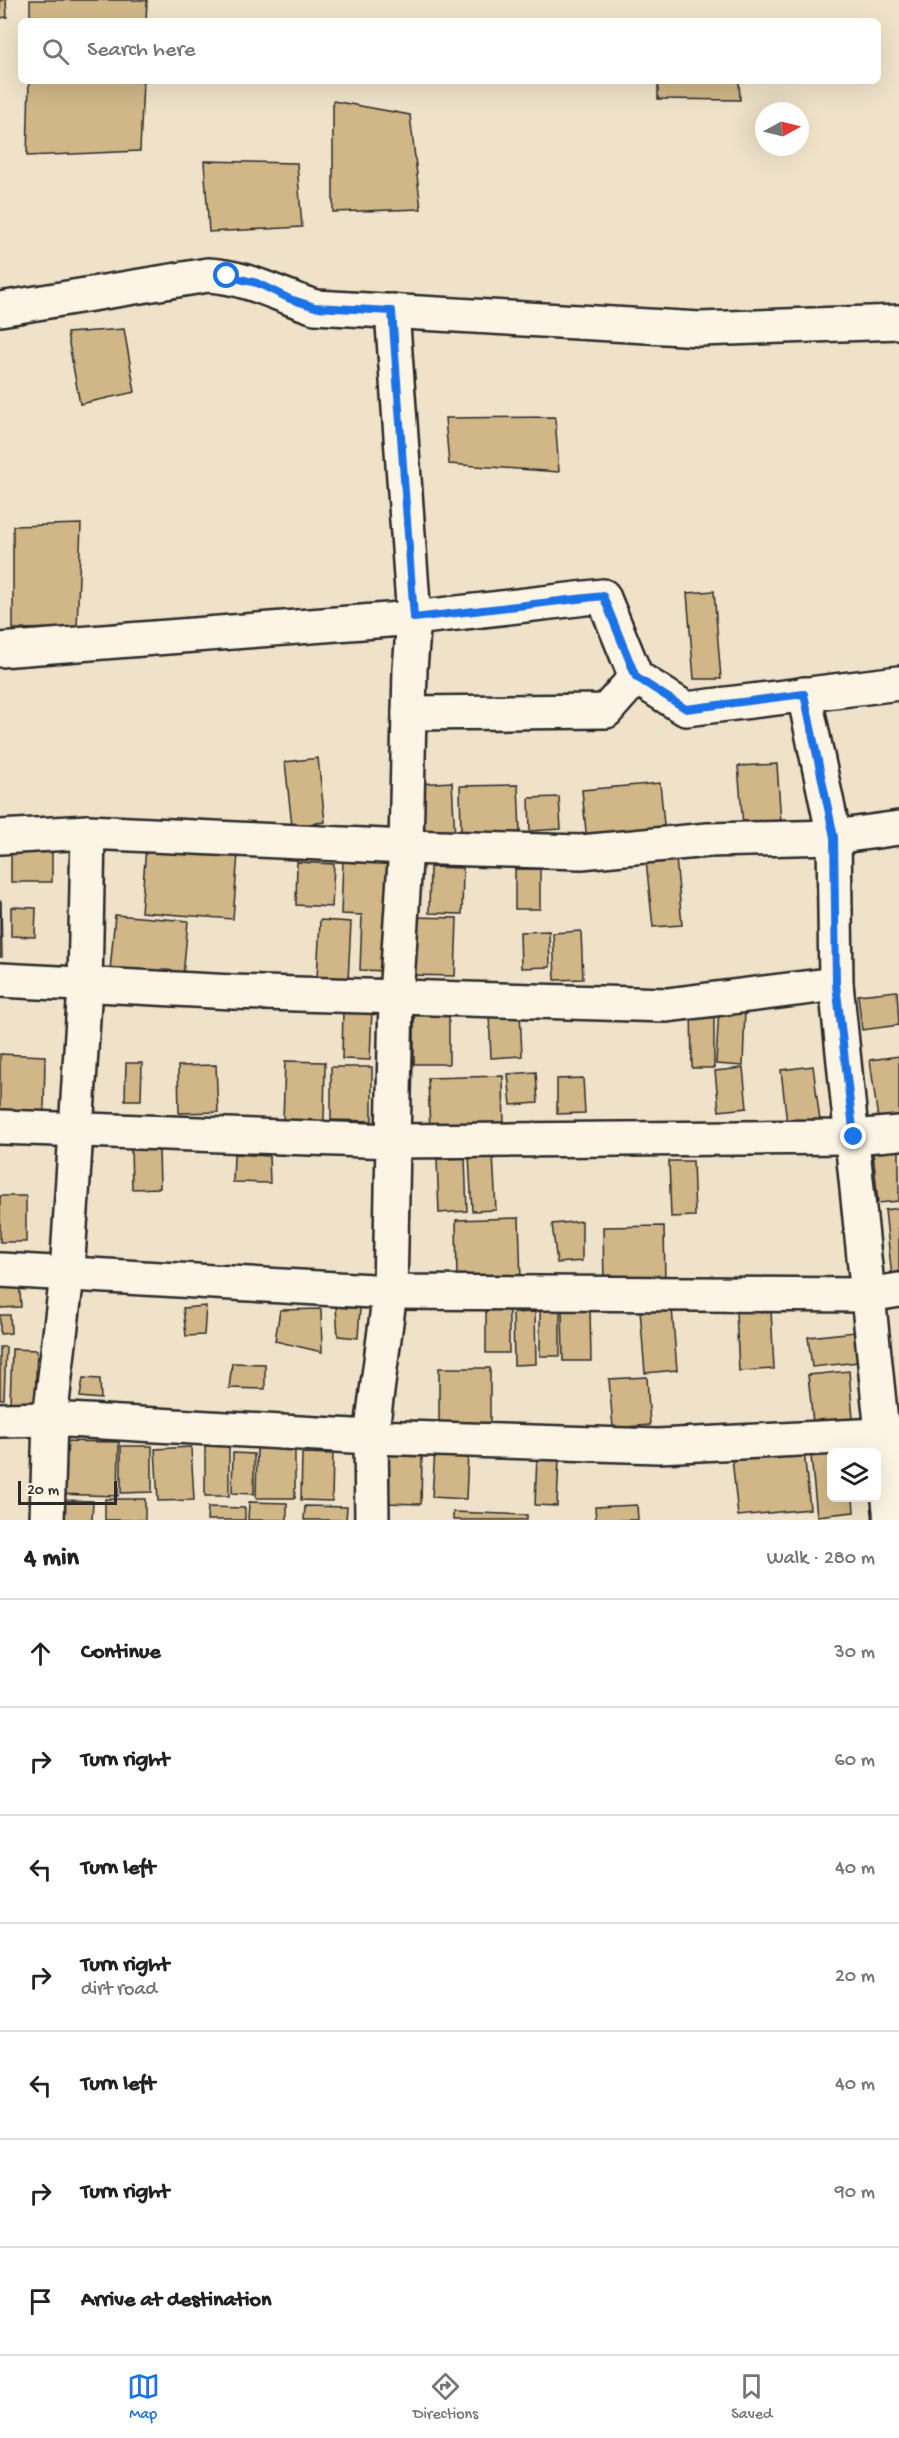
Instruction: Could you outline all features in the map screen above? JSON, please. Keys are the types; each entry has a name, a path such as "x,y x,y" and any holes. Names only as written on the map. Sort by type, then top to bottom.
{"street":[{"path":"0,309 208,275 227,276 257,283 290,299 315,307 700,329 899,322"},
{"path":"372,1520 371,1437 390,1292 396,996 406,847 414,618 392,311"},
{"path":"0,650 414,618 603,596 636,677 686,709 899,683"},
{"path":"409,713 606,711 636,677"},
{"path":"804,694 834,837 836,984 854,1137 884,1292 891,1434 891,1520"},
{"path":"0,837 88,832 406,847 581,852 708,840 834,837 899,828"},
{"path":"47,1520 50,1419 66,1275 85,986 88,832"},
{"path":"0,980 85,986 667,1005 836,984"},
{"path":"0,1127 393,1141 854,1137 899,1133"},
{"path":"0,1270 390,1292 884,1292"},
{"path":"0,1420 50,1419 371,1437 658,1446 891,1434"}],"building":[{"path":"0,0 6,0 7,17 0,18"},
{"path":"30,0 147,0 146,18 30,18"},
{"path":"29,84 143,84 140,151 27,156"},
{"path":"658,84 739,84 740,100 658,99"},
{"path":"333,101 410,115 421,209 333,212"},
{"path":"204,161 297,163 302,227 209,232"},
{"path":"124,329 135,392 80,404 67,333"},
{"path":"555,417 559,472 449,464 445,418"},
{"path":"81,524 77,628 13,629 13,526"},
{"path":"714,591 721,679 694,679 687,593"},
{"path":"318,758 325,822 292,826 285,762"},
{"path":"777,764 781,823 743,826 738,766"},
{"path":"452,782 455,838 421,840 418,784"},
{"path":"660,783 665,835 587,842 582,790"},
{"path":"518,785 520,832 461,834 460,786"},
{"path":"559,797 561,829 530,831 529,798"},
{"path":"146,846 238,853 233,919 141,912"},
{"path":"11,847 52,847 52,882 11,882"},
{"path":"676,858 682,925 653,927 646,861"},
{"path":"343,860 391,862 387,971 360,970 362,915 341,914"},
{"path":"297,862 334,864 332,907 296,905"},
{"path":"430,867 463,868 462,914 429,913"},
{"path":"515,869 540,869 540,909 515,909"},
{"path":"1,901 2,957 0,957"},
{"path":"11,907 36,908 35,937 11,936"},
{"path":"115,915 188,921 183,977 110,971"},
{"path":"411,917 457,918 455,976 409,975"},
{"path":"320,920 351,922 348,981 317,979"},
{"path":"549,931 550,967 521,968 520,932"},
{"path":"581,931 583,979 555,980 553,933"},
{"path":"897,991 899,1025 862,1030 858,995"},
{"path":"691,1005 714,1005 714,1068 692,1068"},
{"path":"719,1006 745,1008 743,1066 716,1064"},
{"path":"343,1007 372,1008 370,1060 342,1059"},
{"path":"414,1012 449,1012 449,1064 414,1064"},
{"path":"520,1012 522,1056 491,1058 489,1014"},
{"path":"0,1054 45,1056 44,1112 0,1112"},
{"path":"899,1056 899,1124 879,1127 870,1060"},
{"path":"285,1061 325,1062 324,1121 283,1120"},
{"path":"126,1063 142,1063 141,1100 125,1100"},
{"path":"216,1065 218,1112 179,1113 178,1066"},
{"path":"813,1066 821,1129 788,1133 781,1070"},
{"path":"331,1067 372,1067 372,1121 331,1120"},
{"path":"743,1068 747,1108 719,1111 715,1071"},
{"path":"536,1072 538,1103 511,1105 508,1074"},
{"path":"503,1076 504,1131 430,1133 428,1078"},
{"path":"583,1078 585,1113 557,1114 557,1079"},
{"path":"131,1148 159,1148 160,1188 132,1189"},
{"path":"899,1149 899,1201 878,1203 873,1152"},
{"path":"234,1154 269,1156 270,1183 233,1182"},
{"path":"493,1154 496,1210 472,1211 469,1155"},
{"path":"465,1158 467,1211 439,1213 437,1159"},
{"path":"669,1161 693,1161 695,1216 671,1217"},
{"path":"0,1196 26,1196 26,1242 0,1242"},
{"path":"899,1208 899,1277 892,1278 885,1210"},
{"path":"519,1218 521,1281 457,1282 456,1220"},
{"path":"582,1221 582,1261 557,1263 552,1224"},
{"path":"664,1226 665,1283 604,1285 603,1227"},
{"path":"19,1277 21,1307 0,1308 0,1279"},
{"path":"206,1306 204,1335 186,1336 183,1308"},
{"path":"336,1307 360,1308 358,1338 338,1336"},
{"path":"486,1308 509,1308 509,1353 486,1353"},
{"path":"672,1308 677,1370 645,1373 640,1310"},
{"path":"321,1309 322,1352 275,1341 280,1310"},
{"path":"562,1309 590,1309 591,1361 563,1361"},
{"path":"540,1310 560,1310 560,1356 540,1356"},
{"path":"771,1310 774,1369 739,1371 736,1312"},
{"path":"535,1312 536,1364 514,1365 513,1313"},
{"path":"0,1315 10,1315 11,1333 0,1334"},
{"path":"865,1331 868,1361 812,1367 808,1337"},
{"path":"0,1347 6,1347 4,1399 0,1399"},
{"path":"12,1349 37,1350 35,1403 10,1403"},
{"path":"232,1363 265,1364 265,1389 229,1388"},
{"path":"439,1368 490,1368 490,1424 439,1425"},
{"path":"849,1371 853,1419 813,1423 808,1375"},
{"path":"647,1377 650,1425 613,1428 609,1379"},
{"path":"83,1378 100,1379 101,1399 80,1397"},
{"path":"56,1441 119,1442 118,1496 55,1494"},
{"path":"205,1445 229,1445 229,1496 205,1496"},
{"path":"121,1446 152,1446 152,1492 121,1493"},
{"path":"191,1447 194,1500 158,1501 155,1449"},
{"path":"257,1448 295,1448 295,1498 256,1498"},
{"path":"435,1450 468,1452 466,1499 432,1497"},
{"path":"804,1451 810,1509 738,1516 732,1458"},
{"path":"233,1453 254,1454 254,1494 232,1493"},
{"path":"302,1453 333,1454 332,1501 301,1500"},
{"path":"383,1454 422,1455 421,1504 382,1503"},
{"path":"827,1454 827,1502 853,1502 854,1512 817,1516 811,1456"},
{"path":"537,1456 559,1457 557,1506 535,1505"},
{"path":"105,1499 145,1499 145,1520 105,1520"},
{"path":"62,1500 93,1501 92,1520 61,1520"},
{"path":"249,1502 287,1503 287,1520 248,1520"},
{"path":"637,1505 638,1520 596,1520 595,1507"},
{"path":"305,1506 347,1507 346,1520 304,1520"},
{"path":"208,1507 245,1508 245,1520 207,1520"},
{"path":"453,1512 527,1515 527,1520 453,1520"}],"route":[{"path":"227,276 257,283 290,299 315,307 392,311 414,618 603,596 636,677 686,709 804,694 834,837 836,984 854,1137"}]}
